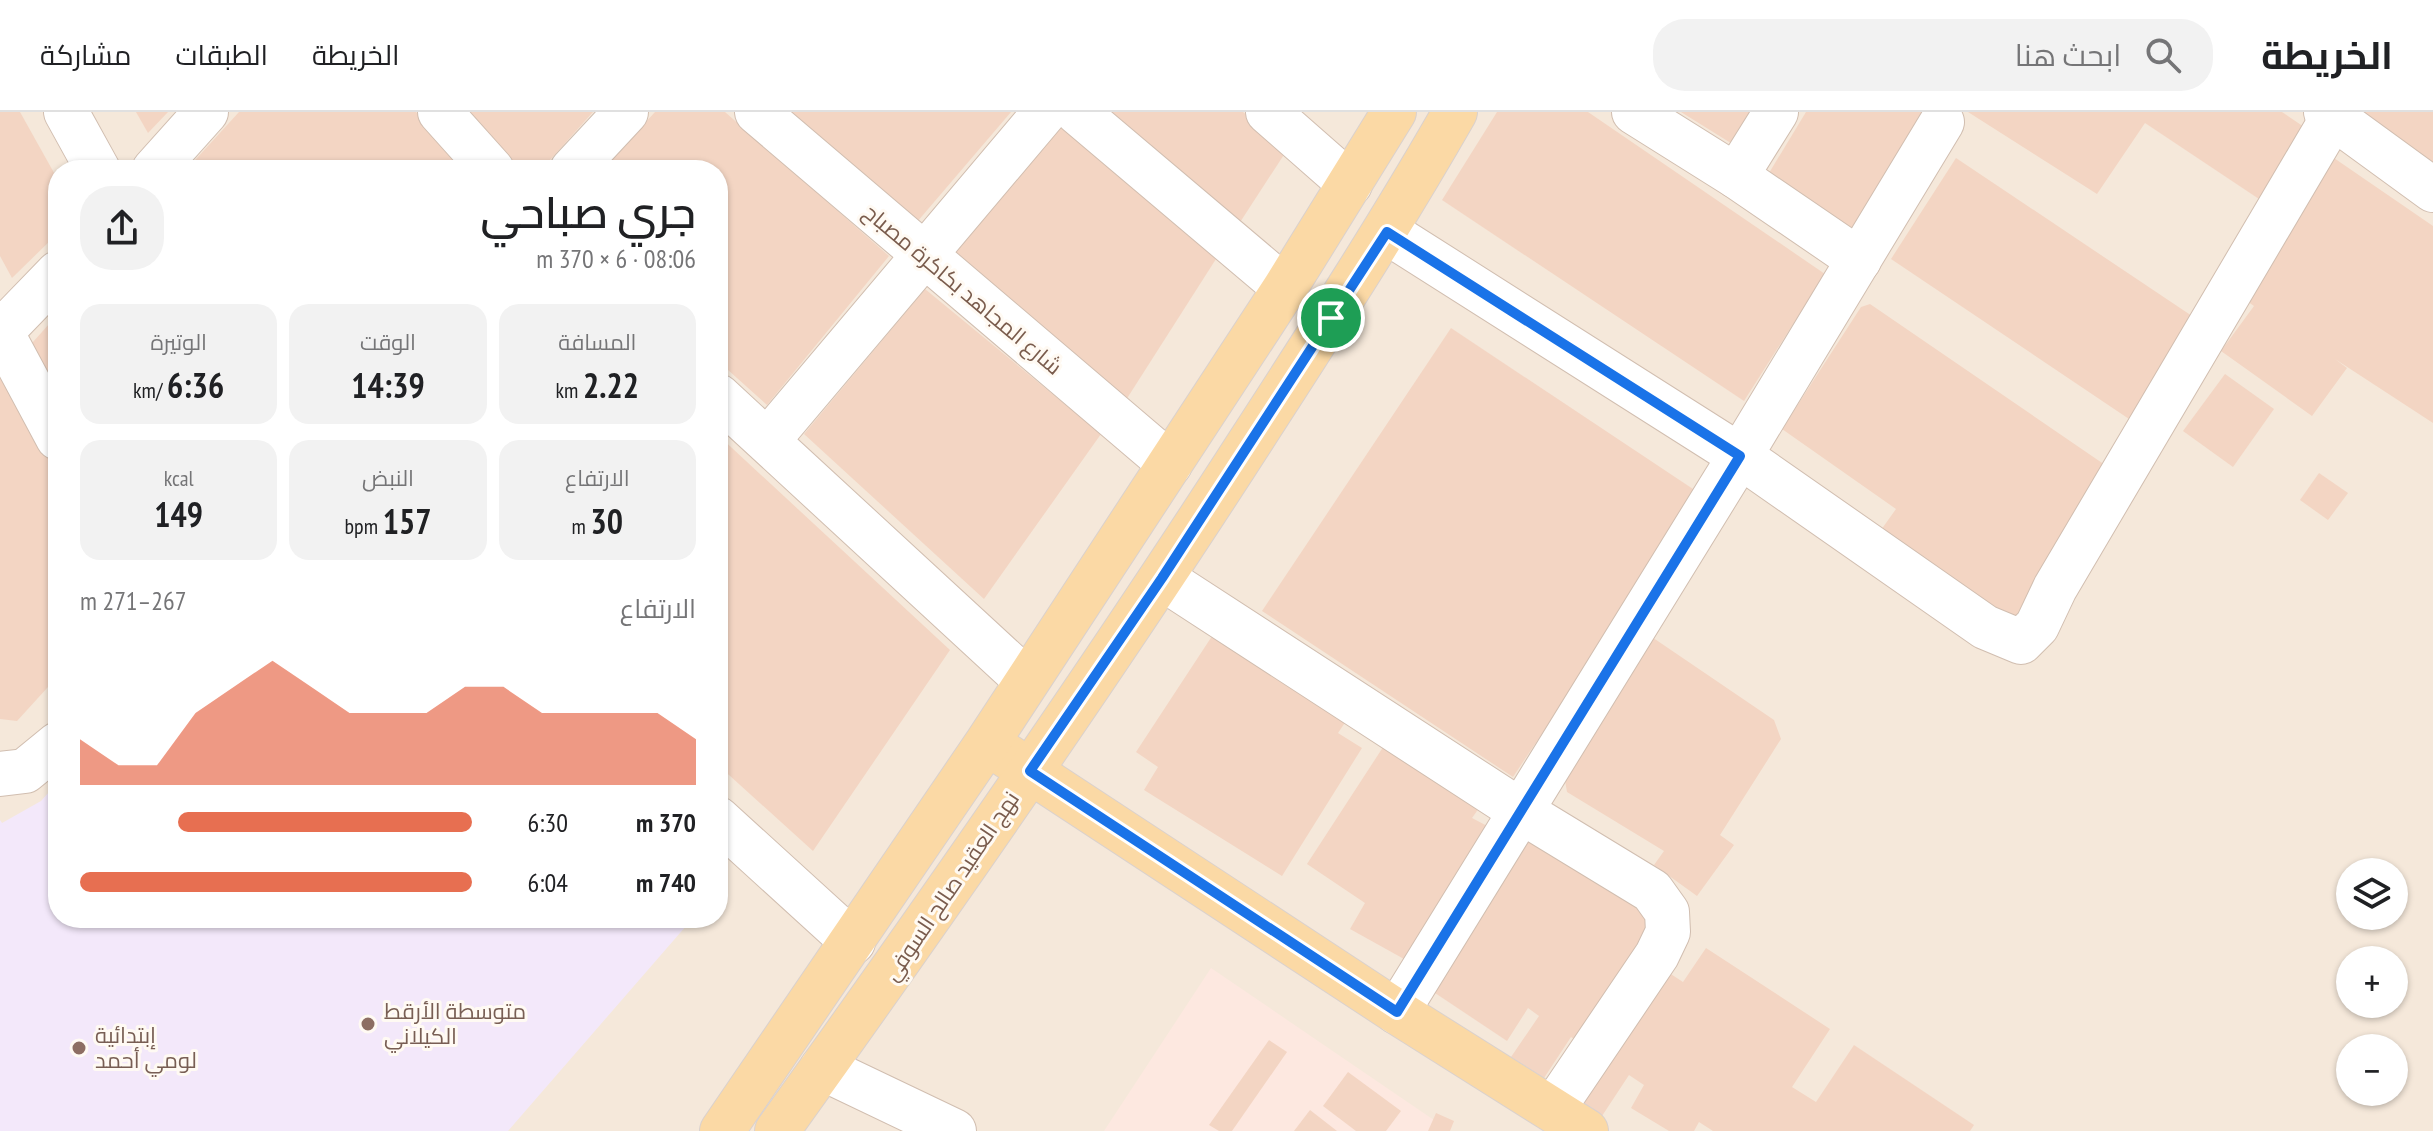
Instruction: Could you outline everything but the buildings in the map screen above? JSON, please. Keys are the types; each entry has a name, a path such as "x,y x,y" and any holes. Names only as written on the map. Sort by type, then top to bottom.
{"main road":[{"path":"722,1131 987,743 1285,288 1394,112"},
{"name":"نهج العقيد صالح السوفي","path":"777,1131 903,958 1162,578 1387,232 1455,112"},
{"path":"987,743 1397,1012 1570,1120"}],"street":[{"path":"66,112 92,160"},
{"path":"163,160 206,112"},
{"path":"440,112 483,160"},
{"path":"581,160 626,112"},
{"name":"شارع المجاهد بكاكرة مصباح","path":"757,112 1170,464"},
{"path":"768,440 1045,112"},
{"path":"1077,112 1285,288"},
{"path":"1268,112 1350,184"},
{"path":"1634,112 1736,176 1859,260"},
{"path":"1736,176 1776,112"},
{"path":"1387,232 1740,456 1985,627 2021,642 2037,626 2055,588 2332,114 2433,190"},
{"path":"1397,1012 1942,122"},
{"path":"48,283 0,332 48,420"},
{"path":"728,405 1026,680"},
{"path":"1162,578 1519,810 1652,891 1667,912 1668,932 1570,1120"},
{"path":"0,774 25,771 48,752"},
{"path":"728,828 853,942"},
{"path":"822,1068 954,1131"}],"shaded area":[{"path":"0,112 2433,112 2433,1131 0,1131"},
{"name":"متوسطة الأرقط الكيلاني","path":"48,793 48,928 684,928 508,1131 0,1131 0,820 2,823 41,801"},
{"path":"1211,968 1450,1131 1104,1131"}],"place":[{"name":"متوسطة الأرقط الكيلاني","path":"368,1024"},
{"name":"إبتدائية لومي أحمد","path":"79,1048"}],"route":[{"path":"1387,232 1740,456 1397,1012 1030,771 1162,578 1331,318 1387,232"}]}
